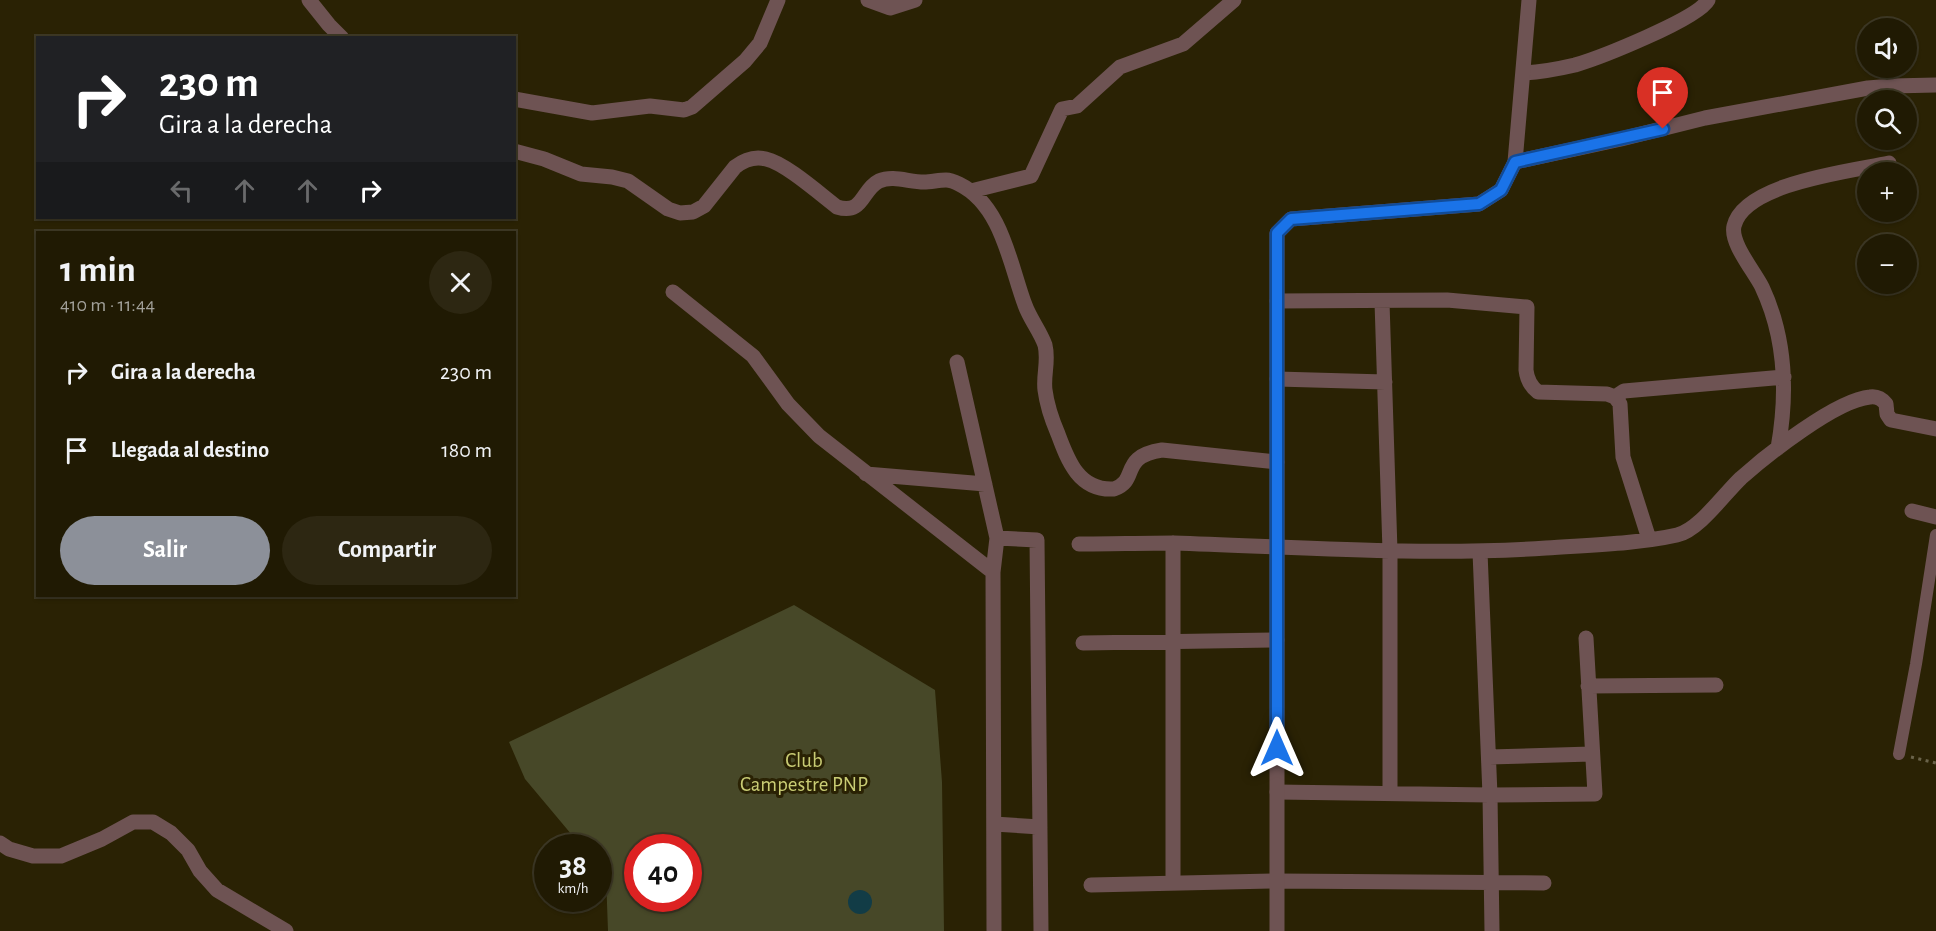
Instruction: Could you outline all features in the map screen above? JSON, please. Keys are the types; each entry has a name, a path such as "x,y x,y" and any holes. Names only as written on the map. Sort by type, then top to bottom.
{"street":[{"path":"309,0 340,36"},
{"path":"516,99 592,113 650,106 684,110 692,107 745,61 760,44 778,0"},
{"path":"868,0 890,8 915,0"},
{"path":"970,191 1031,176 1062,109 1077,106 1120,67 1183,44 1234,0"},
{"path":"1277,931 1277,233 1291,219 1479,204 1501,190 1515,162 1529,0"},
{"path":"1524,73 1554,70 1599,57 1703,8 1708,0"},
{"path":"1515,162 1622,140 1705,118 1752,109 1868,88 1936,85"},
{"path":"516,152 544,159 581,174 628,181 668,209 680,213 693,212 704,206 735,167 741,162 757,158 773,161 837,207 848,209 858,205 873,185 886,179 924,182 949,180 970,191 986,207 1000,233 1028,311 1045,345 1047,361 1044,375 1045,391 1050,414 1068,462 1079,476 1095,486 1114,489 1127,480 1135,460 1146,453 1162,450 1277,462"},
{"path":"1778,447 1784,407 1784,377 1779,335 1762,287 1734,239 1733,227 1755,200 1785,186 1857,170"},
{"path":"673,292 753,356 788,404 819,436 993,572"},
{"path":"1277,301 1447,300 1527,307 1526,376 1533,387 1538,392 1607,393 1615,397 1620,408 1623,457 1649,539"},
{"path":"1382,302 1390,551 1390,794"},
{"path":"957,362 997,538 993,572 994,931"},
{"path":"1615,397 1624,391 1784,377"},
{"path":"1277,380 1385,382"},
{"path":"1079,544 1173,543 1277,548 1480,552 1599,545 1676,536 1689,530 1778,447 1831,412 1870,397 1885,402 1887,414 1891,420 1936,429"},
{"path":"867,474 985,484"},
{"path":"1912,511 1936,517"},
{"path":"1899,754 1936,535"},
{"path":"997,538 1037,540 1041,931"},
{"path":"1173,543 1173,883"},
{"path":"1480,552 1493,883 1492,931"},
{"path":"1277,792 1595,794 1586,638"},
{"path":"1083,644 1277,640"},
{"path":"1588,686 1716,685"},
{"path":"1489,757 1591,754"},
{"path":"0,843 9,849 33,855 61,856 102,839 133,822 153,822 171,833 188,850 200,871 217,890 286,931"},
{"path":"994,824 1040,827"},
{"path":"1092,885 1277,881 1544,884"}],"path":[{"path":"1899,754 1936,763"}],"green space":[{"name":"Club Campestre PNP","path":"794,605 935,690 942,782 944,931 608,931 607,912 612,912 612,834 571,834 525,779 509,742"}],"water":[{"path":"860,890 868,894 872,902 868,910 860,914 852,910 848,902 852,894"}],"route":[{"path":"1277,748 1277,233 1291,219 1479,204 1501,190 1515,162 1622,140 1663,129"}]}
